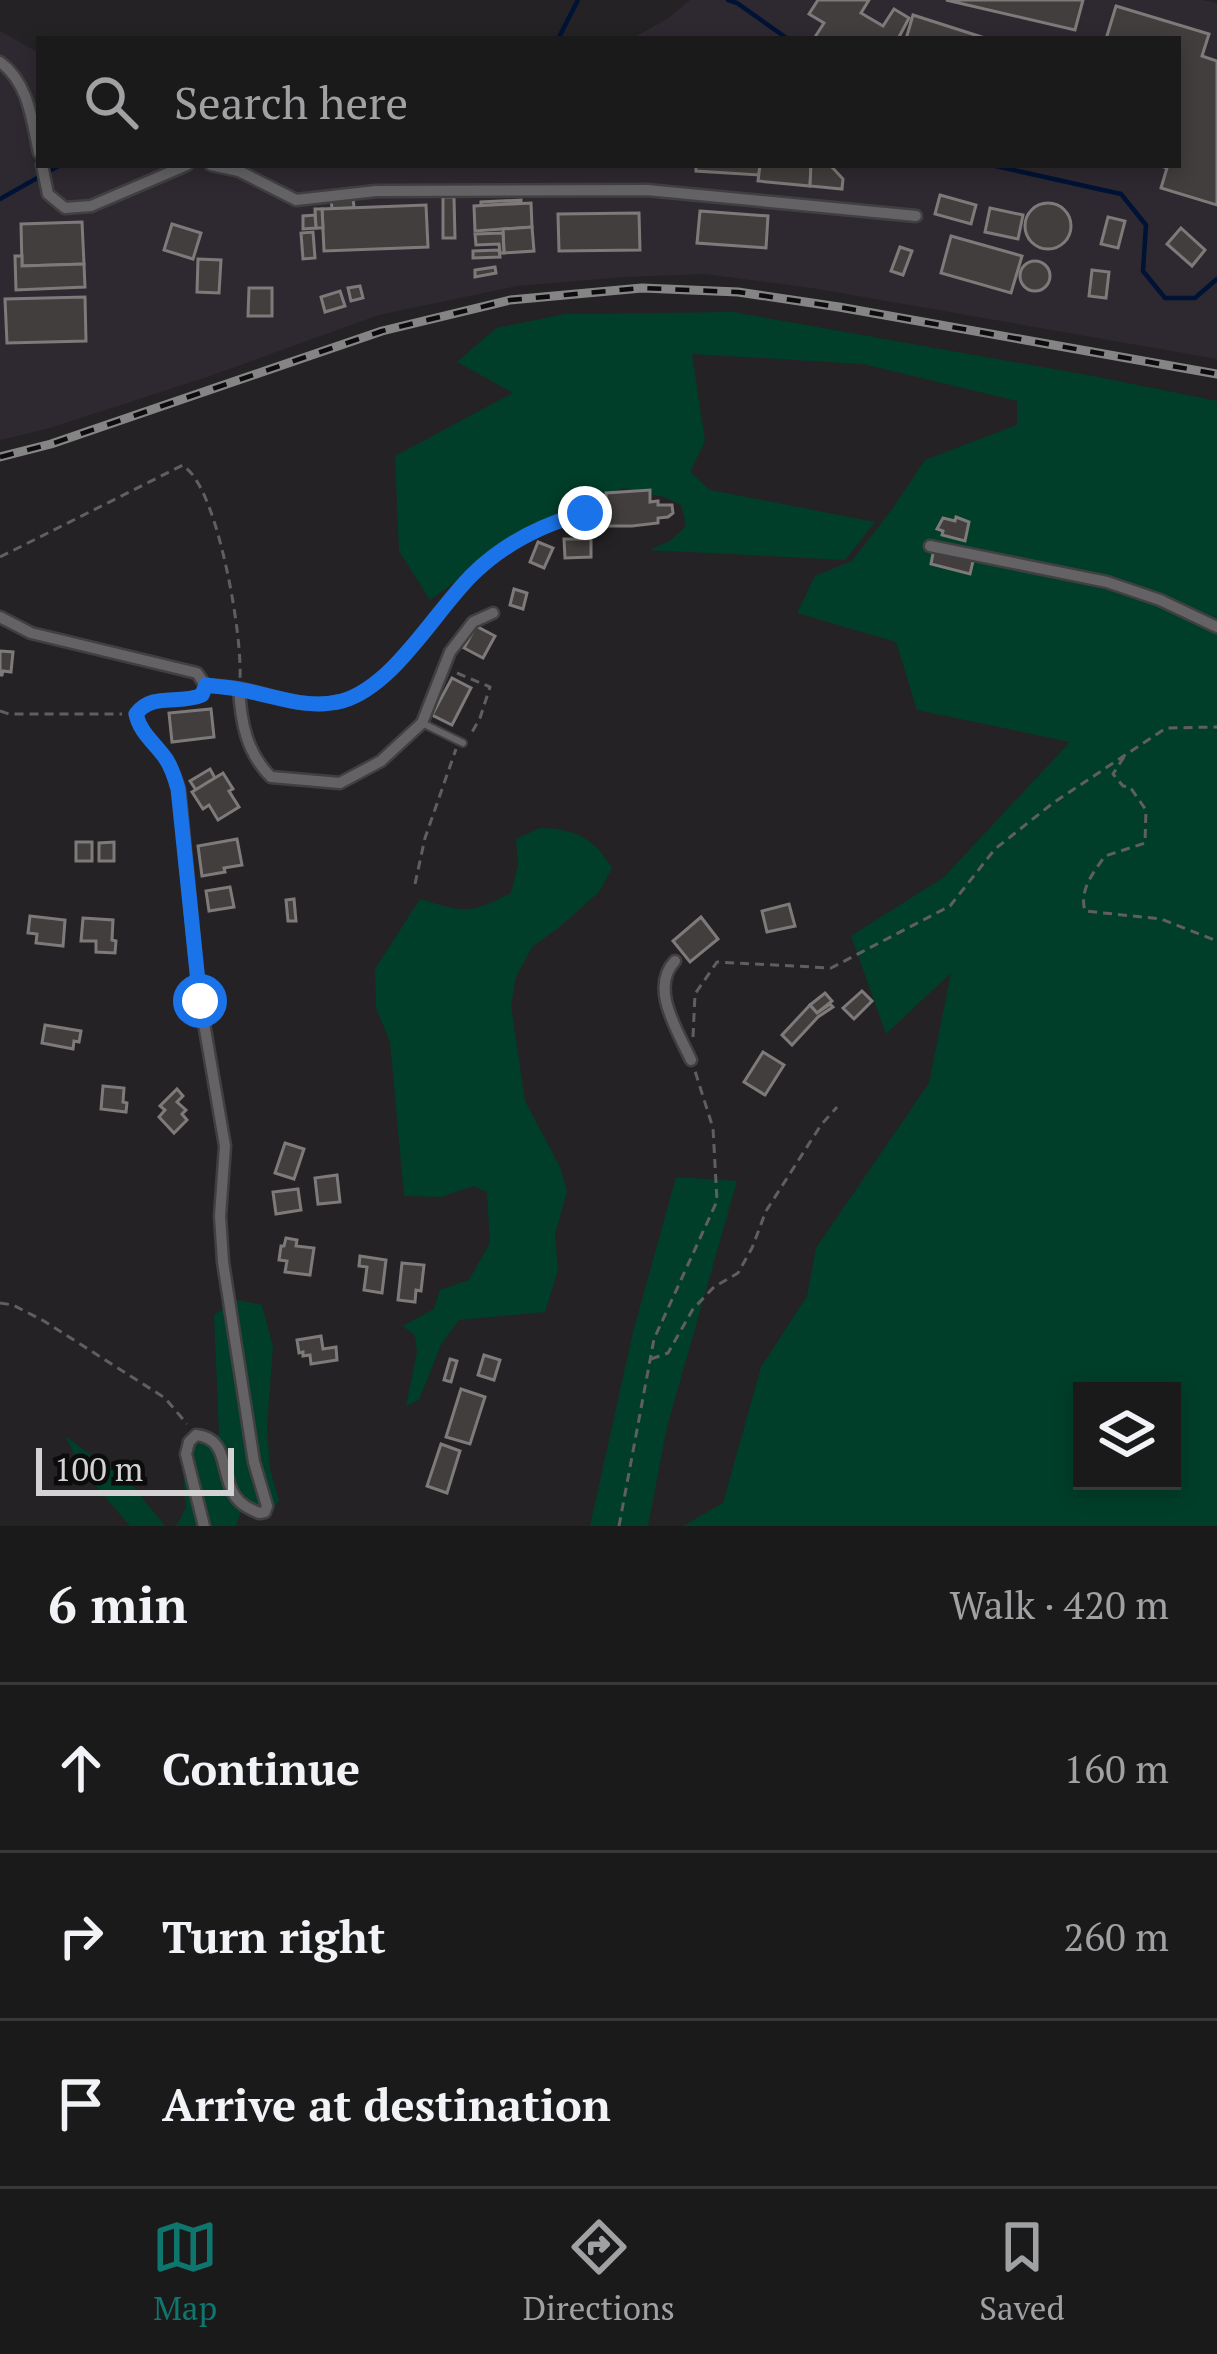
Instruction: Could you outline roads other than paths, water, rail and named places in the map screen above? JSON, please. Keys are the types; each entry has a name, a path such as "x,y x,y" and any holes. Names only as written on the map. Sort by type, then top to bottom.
{"street":[{"path":"0,62 23,88 36,141"},
{"path":"43,168 47,194 65,208 91,206 180,168"},
{"path":"225,168 296,200 376,190 647,190 916,216"},
{"path":"0,617 31,633 197,673 206,685 308,705 345,700 387,675 473,574 509,544 560,519 585,513"},
{"path":"930,546 1108,581 1217,627"},
{"path":"239,689 241,724 258,764 271,777 340,783 381,760 422,723 450,652 473,622 494,613"},
{"path":"204,1526 186,1454 196,1435 215,1442 236,1498 259,1514 267,1506 254,1462 224,1262 220,1216 225,1146 199,994 178,789 173,770 139,727 136,714 143,704 159,700 189,701 202,695 206,685"},
{"path":"675,961 664,972 664,986 669,1013 692,1060"}],"lane":[{"path":"422,723 463,743"}],"waterway":[{"path":"560,36 578,0"},
{"path":"728,0 784,36"},
{"path":"0,199 55,168"},
{"path":"1004,168 1121,194 1146,225 1143,271 1165,298 1195,298 1217,279"}],"railway":[{"path":"0,457 51,444 382,331 510,300 642,288 738,292 839,307 1217,374"}]}
